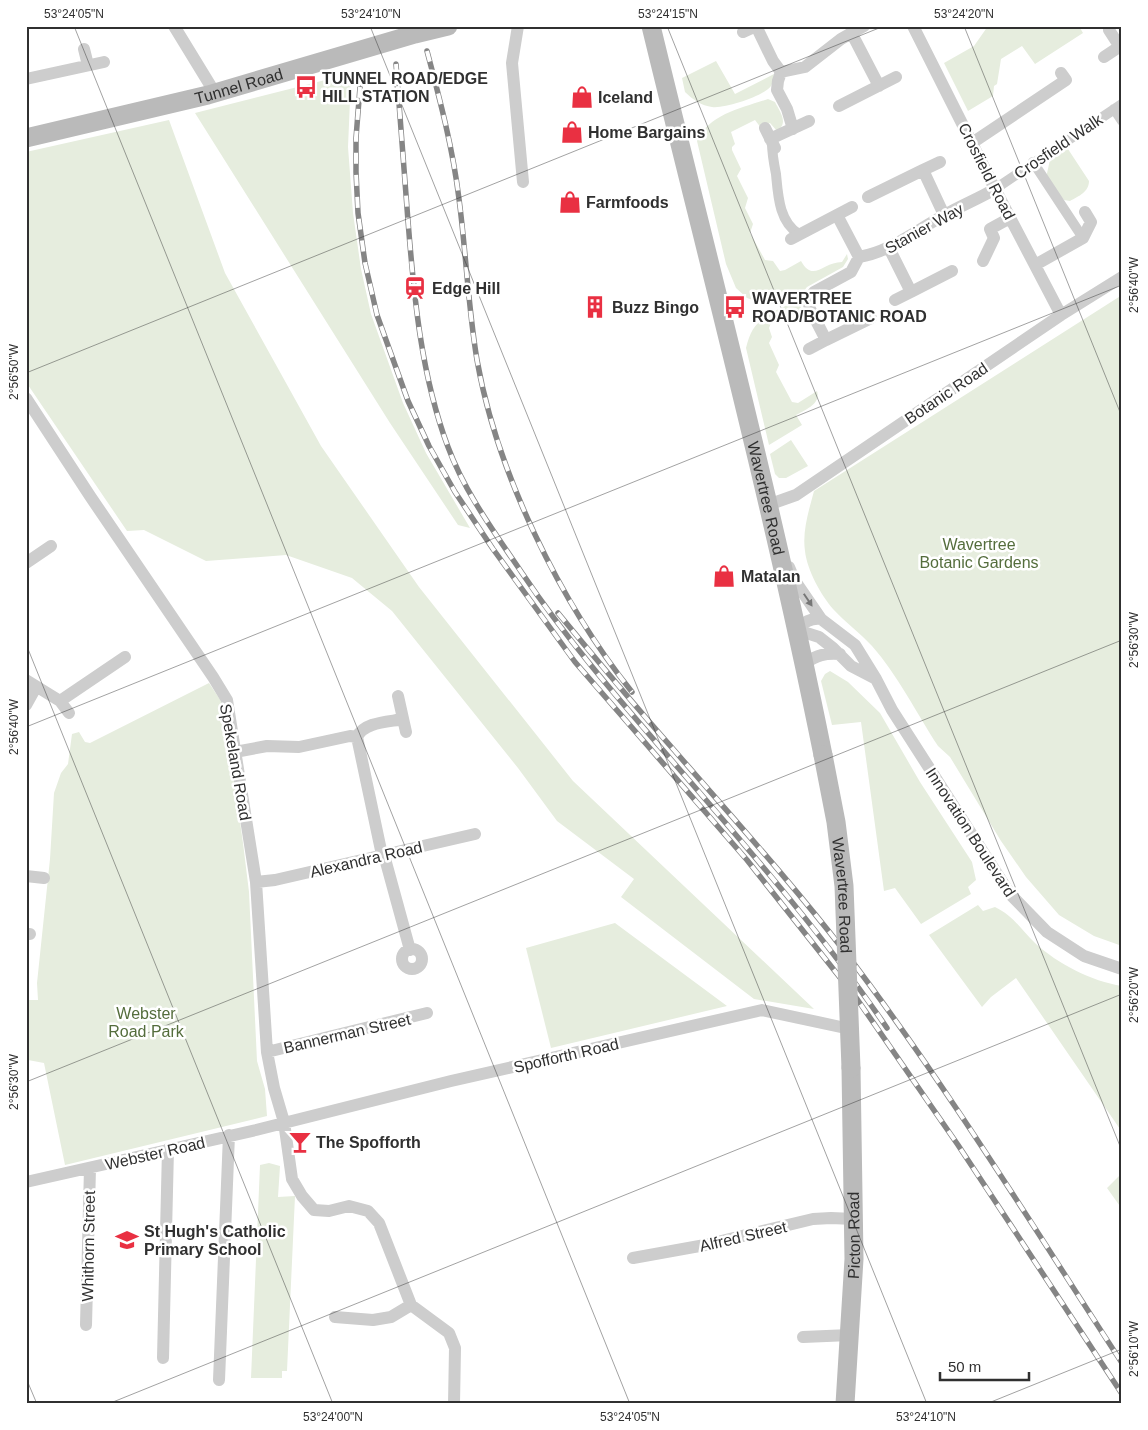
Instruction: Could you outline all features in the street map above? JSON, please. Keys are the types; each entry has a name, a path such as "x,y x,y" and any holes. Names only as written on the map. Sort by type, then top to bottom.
{"main road":[{"name":"Tunnel Road","path":"26,138 212,94 448,26"},
{"name":"Wavertree Road","path":"650,26 704,249 723,314 777,541 805,663 836,822 844,886 851,1068"},
{"name":"Picton Road","path":"845,1404 854,1259 851,1068"}],"street":[{"path":"174,26 212,94"},
{"path":"518,26 512,63 523,182"},
{"path":"743,32 756,26 773,61 781,72"},
{"path":"781,72 805,67 852,32 864,26"},
{"name":"Crosfield Road","path":"913,26 1061,315"},
{"path":"1104,57 1121,46 1109,30"},
{"path":"852,32 879,86"},
{"path":"84,49 88,65"},
{"path":"26,79 104,62"},
{"path":"781,72 777,87 780,98 787,109 793,129"},
{"path":"972,143 1066,80 1062,73"},
{"path":"839,106 896,77"},
{"path":"1118,106 1122,121"},
{"name":"Crosfield Walk","path":"995,189 1118,106"},
{"path":"809,121 770,140 781,208 795,236 852,207"},
{"path":"868,197 940,162"},
{"path":"1033,162 1083,238"},
{"path":"923,170 944,215"},
{"name":"Stanier Way","path":"859,257 876,254 889,248 944,215 995,189"},
{"path":"1035,266 1083,238 1091,222 1085,212"},
{"path":"826,340 810,309 808,300 814,292 851,272 859,257 837,215"},
{"path":"983,261 994,238 990,229 1010,218"},
{"path":"889,248 911,292"},
{"path":"895,300 952,271"},
{"name":"Botanic Road","path":"768,504 796,495 1061,315 1122,278"},
{"path":"809,349 871,318"},
{"name":"Spekeland Road","path":"26,398 227,700 256,882 267,1052 274,1088 284,1122 292,1179 302,1196 314,1210 329,1211 349,1206 368,1211 378,1223 411,1305"},
{"name":"Innovation Boulevard","path":"777,541 795,581 821,618 855,645 892,710 1010,894 1047,932 1084,956 1122,969"},
{"path":"26,563 51,546"},
{"path":"821,618 806,621 797,630 819,637 840,654 851,666 876,679"},
{"path":"805,663 827,653 840,654"},
{"path":"60,702 125,658"},
{"path":"26,705 31,684 60,702 69,713"},
{"path":"398,696 406,732"},
{"path":"403,719 365,728 356,737 383,855 410,950"},
{"path":"235,752 267,746 299,747 350,736 356,737"},
{"name":"Alexandra Road","path":"256,882 275,880 475,834"},
{"path":"26,876 44,878"},
{"name":"Spofforth Road","path":"284,1122 451,1081 762,1010 850,1029"},
{"name":"Bannerman Street","path":"267,1052 427,1014"},
{"name":"Webster Road","path":"26,1182 284,1122"},
{"path":"219,1380 229,1135"},
{"path":"163,1358 168,1150"},
{"name":"Whithorn Street","path":"86,1325 90,1168"},
{"name":"Alfred Street","path":"633,1258 705,1245 814,1219 854,1219"},
{"path":"335,1318 373,1320 390,1317 411,1305 449,1333 455,1348 454,1404"},
{"path":"803,1337 850,1335"}],"green space":[{"path":"988,26 1079,26 1083,33 1035,64 1022,46 1001,59 993,96 968,111 944,63 974,46"},
{"path":"716,61 735,94 774,74 772,85 753,98 726,106 712,107 694,100 685,92 682,78"},
{"path":"345,75 351,77 348,147 353,213 361,269 371,314 403,403 426,453 470,528 458,525 390,423 195,113"},
{"path":"768,99 775,102 781,113 783,121 781,128 777,131 770,123 761,128 755,120 731,132 735,144 732,150 741,169 737,176 748,198 745,208 753,224 750,233 765,260 773,261 780,271 801,261 805,267 814,271 842,262 847,254 848,259 843,267 807,287 800,296 774,304 764,304 747,298 736,288 726,264 697,141 702,132 718,118 737,109"},
{"path":"169,120 225,273 321,446 419,587 573,781 814,1009 754,999 621,897 634,879 557,821 518,768 392,611 352,578 286,555 206,561 144,530 127,531 26,382 26,152"},
{"path":"1066,146 1089,181 1085,191 1070,201 1064,200 1046,178 1051,155"},
{"name":"Wavertree Botanic Gardens","path":"1122,295 1122,946 1094,936 1059,915 1026,877 1001,841 950,757 938,746 890,669 872,646 833,609 824,597 815,582 806,558 804,536 814,491"},
{"path":"794,302 800,305 803,312 791,318 787,316 771,323 769,328 772,337 769,343 779,365 776,372 792,402 798,403 817,391 818,396 812,406 796,415 802,425 769,445 746,348 750,335 759,322 775,311"},
{"path":"791,440 808,466 786,478 779,478 775,474 770,454"},
{"path":"830,671 848,682 880,713 920,782 972,862 976,880 968,887 971,894 921,924 895,888 884,891 861,722 832,725 821,681 825,674"},
{"name":"Webster Road Park","path":"209,683 223,704 243,843 249,892 257,1061 265,1089 267,1116 65,1165 44,1063 28,1060 29,1051 26,1051 26,1000 38,1000 37,983 50,859 54,793 61,773 68,764 72,734 79,732 85,742 90,743"},
{"path":"978,905 983,911 995,907 1002,911 1044,951 1064,965 1087,976 1122,986 1122,1132 1016,978 991,997 982,1007 929,935"},
{"path":"615,923 727,1006 551,1048 526,948"},
{"path":"269,1163 280,1166 278,1197 295,1196 287,1371 282,1371 282,1378 251,1378 260,1165"},
{"path":"1122,1173 1122,1209 1107,1188"}],"railway":[{"path":"427,51 446,125 456,180 477,360 486,403 500,447 535,535 557,577 605,657 632,692"},
{"path":"396,64 410,250 420,336 431,392 439,420 448,447 463,480 491,528 580,652 791,900 887,1028"},
{"path":"360,87 356,138 358,213 365,263 377,315 408,401 429,446 455,492 493,549 575,662 747,860 857,999 958,1145 1122,1394"},
{"path":"558,613 644,716 782,875 845,952 953,1103 1122,1363"}],"place":[{"name":"TUNNEL ROAD/EDGE HILL STATION","path":"306,87"},
{"name":"Iceland","path":"582,97"},
{"name":"Home Bargains","path":"572,132"},
{"name":"Farmfoods","path":"570,202"},
{"name":"Edge Hill","path":"415,288"},
{"name":"Buzz Bingo","path":"595,307"},
{"name":"WAVERTREE ROAD/BOTANIC ROAD","path":"735,307"},
{"name":"Matalan","path":"724,576"},
{"name":"The Spofforth","path":"300,1142"},
{"name":"St Hugh's Catholic Primary School","path":"127,1240"}]}
